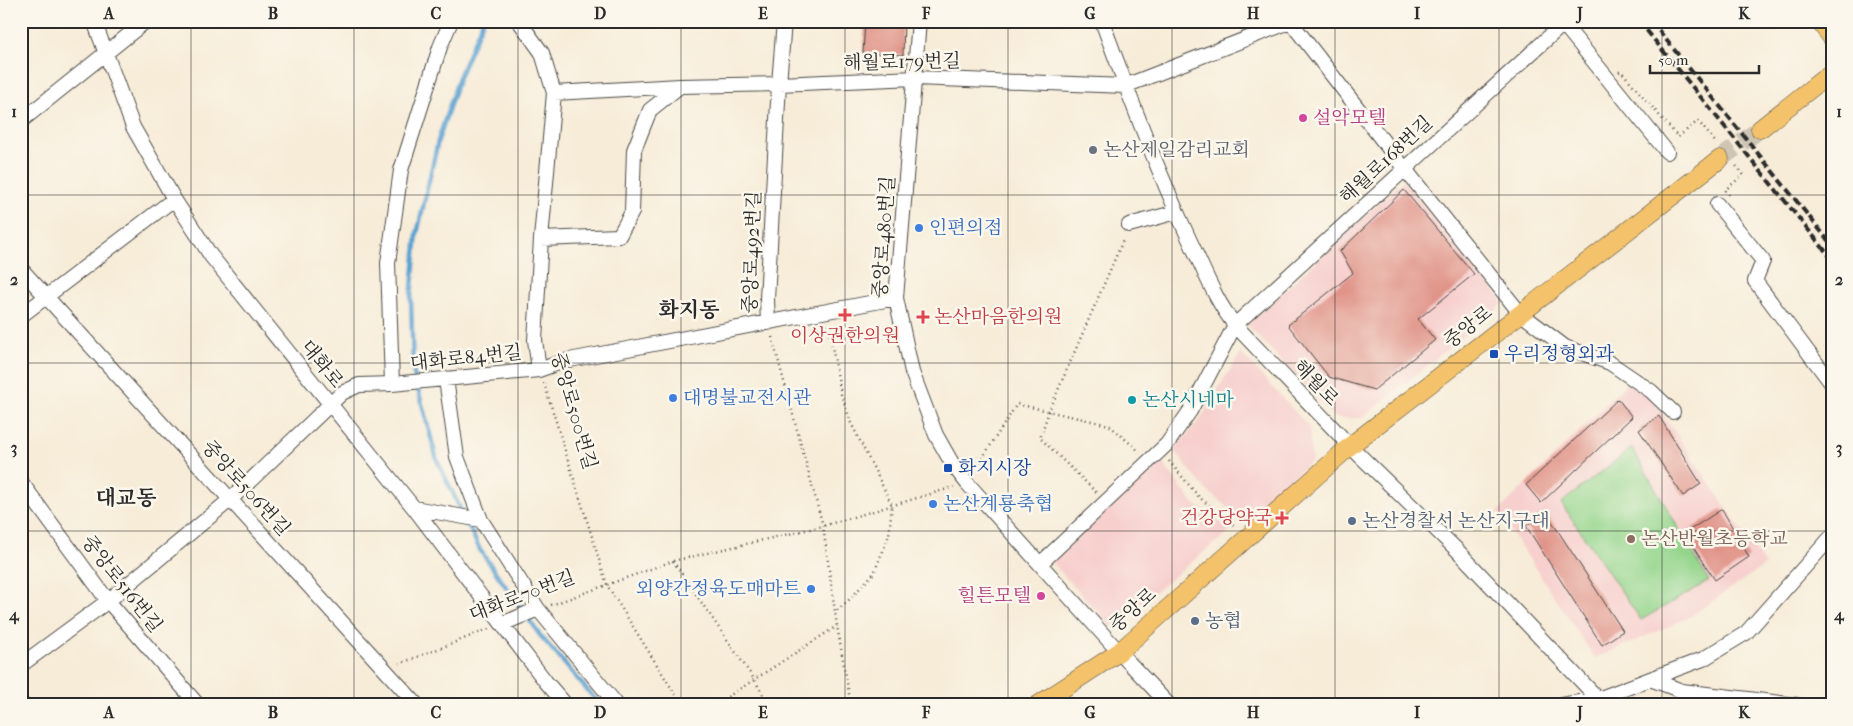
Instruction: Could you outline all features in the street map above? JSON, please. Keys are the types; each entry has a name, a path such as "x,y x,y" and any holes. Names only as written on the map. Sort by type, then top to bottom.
{"main road":[{"path":"1820,21 1832,38"},
{"path":"1760,129 1832,72"},
{"name":"중앙로","path":"1038,705 1118,652 1350,446 1720,159"}],"street":[{"name":"대화로","path":"94,21 133,127 174,199 211,256 414,508 566,705"},
{"path":"21,122 146,21"},
{"name":"대화로84번길","path":"392,384 388,263 401,170 440,47 451,21"},
{"name":"중앙로500번길","path":"519,21 542,53 554,93 541,239 535,340 539,370"},
{"name":"중앙로492번길","path":"768,323 766,299 784,21"},
{"name":"중앙로480번길","path":"919,21 896,298 912,372 936,434 953,464 967,483 1118,652 1169,705"},
{"name":"해월로","path":"1102,21 1125,86 1177,212 1222,309 1350,446 1456,550 1601,702"},
{"path":"1125,86 1291,22 1520,313 1565,347 1610,362 1651,391 1673,412"},
{"name":"해월로168번길","path":"1040,564 1167,444 1190,411 1235,325 1562,22 1667,152"},
{"name":"해월로179번길","path":"554,93 680,86 915,78 1125,86"},
{"path":"541,239 618,236 632,212 634,150 650,110 680,86"},
{"path":"21,316 174,199"},
{"path":"1717,204 1763,261 1756,281 1832,384"},
{"path":"1129,225 1177,212"},
{"name":"중앙로506번길","path":"21,269 417,705"},
{"name":"대화로84번길","path":"21,665 108,601 231,499 342,393 359,385 407,383 539,370 564,361 896,298"},
{"path":"446,379 457,457 482,520 538,609 617,705"},
{"name":"중앙로516번길","path":"21,482 108,601 198,705"},
{"path":"414,508 482,520"},
{"path":"1561,705 1601,702 1650,679 1703,659 1746,634 1832,536"},
{"name":"대화로70번길","path":"502,624 538,609"},
{"path":"1650,679 1682,691 1797,705"}],"path":[{"path":"1106,502 1040,438 1049,412 1129,225"},
{"path":"826,312 841,394 858,439 892,505 889,535 874,573 835,612"},
{"name":"중앙로492번길","path":"768,323 823,526 837,626 851,705"},
{"name":"중앙로500번길","path":"539,370 607,585 682,705"},
{"path":"967,483 1017,404 1108,425 1155,455 1198,498 1248,537"},
{"name":"대화로70번길","path":"538,609 673,561 823,526 967,483"},
{"path":"673,561 754,679 769,705"},
{"name":"대화로70번길","path":"385,669 502,624"},
{"path":"714,705 837,626"}],"shaded area":[{"path":"1403,181 1504,303 1362,418 1336,418 1247,325"},
{"path":"1241,353 1309,427 1312,461 1242,519 1206,490 1174,450 1202,417 1216,391"},
{"name":"논산반월초등학교","path":"1636,374 1765,565 1688,618 1595,658 1498,512"},
{"path":"1161,461 1193,503 1231,530 1112,627 1051,562"}],"green space":[{"path":"1632,448 1709,581 1641,620 1561,503"}],"building":[{"path":"865,21 904,21 903,55 863,53"},
{"path":"1404,190 1474,274 1418,319 1435,340 1374,390 1329,377 1288,325 1353,273 1340,251"},
{"path":"1618,399 1632,417 1541,503 1526,485"},
{"path":"1659,416 1701,484 1683,496 1639,430"},
{"path":"1722,509 1749,557 1715,580 1685,533"},
{"path":"1545,511 1623,631 1602,645 1526,526"}],"waterway":[{"path":"483,21 459,77 438,141 417,234 411,298 413,370 437,460 480,550 539,634 600,705"}],"tunnel":[{"path":"1720,159 1760,129"}],"railway":[{"path":"1639,21 1832,259"},
{"path":"1651,21 1832,245"}],"place":[{"name":"설악모텔","path":"1303,118"},
{"name":"논산제일감리교회","path":"1093,150"},
{"name":"인편의점","path":"919,228"},
{"name":"이상권한의원","path":"845,315"},
{"name":"논산마음한의원","path":"923,317"},
{"name":"우리정형외과","path":"1494,354"},
{"name":"대명불교전시관","path":"673,398"},
{"name":"논산시네마","path":"1132,400"},
{"name":"화지시장","path":"948,468"},
{"name":"논산계룡축협","path":"933,504"},
{"name":"건강당약국","path":"1282,518"},
{"name":"논산경찰서 논산지구대","path":"1352,521"},
{"name":"논산반월초등학교","path":"1631,539"},
{"name":"외양간정육도매마트","path":"811,589"},
{"name":"힐튼모텔","path":"1041,596"},
{"name":"농협","path":"1195,621"}],"district":[{"name":"화지동","path":"689,310"},
{"name":"대교동","path":"126,498"}]}
